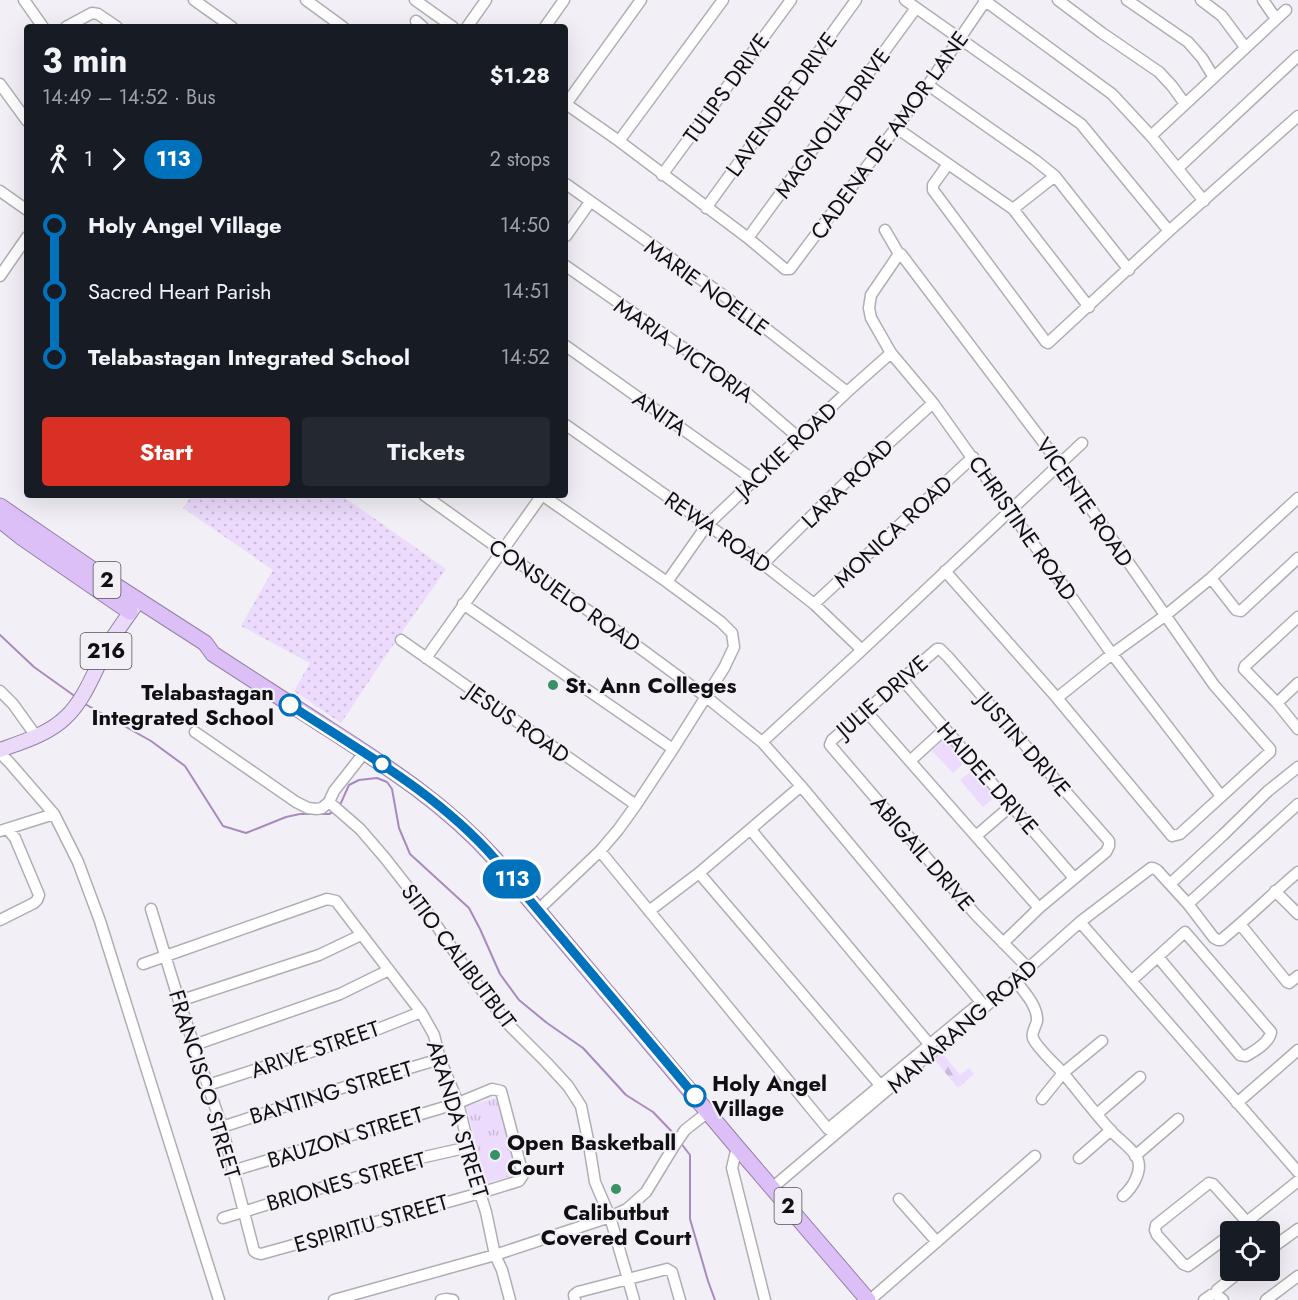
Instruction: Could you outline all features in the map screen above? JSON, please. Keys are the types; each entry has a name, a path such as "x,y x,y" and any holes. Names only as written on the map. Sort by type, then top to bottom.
{"highway":[{"name":"2","path":"0,506 135,606"},
{"name":"2","path":"0,515 135,606 205,644 213,654 408,782 446,810 487,849 737,1147 869,1300"},
{"path":"0,520 21,537 135,606"}],"main road":[{"name":"216","path":"0,752 36,736 67,716 84,692 111,641 135,606"}],"street":[{"path":"24,0 41,24"},
{"path":"194,0 228,24"},
{"path":"306,0 340,24"},
{"path":"415,0 449,24"},
{"path":"469,24 486,0"},
{"path":"547,24 564,0"},
{"path":"568,101 641,0"},
{"path":"619,141 723,0"},
{"name":"TULIPS DRIVE","path":"662,175 790,0"},
{"name":"LAVENDER DRIVE","path":"706,208 856,0"},
{"path":"905,0 1081,124 1169,231"},
{"path":"985,0 1112,94 1204,201"},
{"name":"CADENA DE AMOR LANE","path":"748,238 786,269 790,269 795,264 928,85 985,0"},
{"path":"1058,0 1159,72 1185,104"},
{"path":"1127,0 1188,42 1214,76"},
{"path":"1201,0 1222,16 1245,47"},
{"path":"1263,0 1276,19"},
{"name":"MAGNOLIA DRIVE","path":"748,238 916,8"},
{"path":"1150,136 1286,10"},
{"path":"72,24 92,13 98,14 113,24"},
{"path":"1178,168 1298,56"},
{"path":"0,84 24,117"},
{"path":"928,85 1035,160 1054,176 1128,270"},
{"path":"568,105 748,238"},
{"path":"948,164 933,185 933,190 1046,342 1050,343 1169,231 1298,116"},
{"path":"896,127 1013,209 1089,307"},
{"path":"1013,209 1054,176"},
{"name":"MARIE NOELLE","path":"568,186 723,295 847,392"},
{"path":"0,190 24,208"},
{"path":"568,233 590,202"},
{"name":"VICENTE ROAD","path":"885,230 899,254 902,254 1059,463 1214,685 1270,749 1270,752 1221,796"},
{"path":"1,273 24,241"},
{"name":"CHRISTINE ROAD","path":"899,254 871,295 869,302 871,318 891,353 933,403 1112,654 1221,796"},
{"name":"MARIA VICTORIA","path":"568,267 741,388 799,438"},
{"name":"ANITA","path":"568,347 754,480"},
{"name":"JACKIE ROAD","path":"667,582 707,525 891,353"},
{"name":"LARA ROAD","path":"763,564 847,481 933,403"},
{"name":"REWA ROAD","path":"568,426 763,564 814,604 862,650"},
{"path":"762,742 1082,443"},
{"name":"MONICA ROAD","path":"814,604 973,457"},
{"name":"CONSUELO ROAD","path":"428,498 599,618 705,696 762,742 981,1002 930,1046"},
{"path":"426,658 540,498"},
{"path":"538,910 600,851 636,806 724,668 734,647 732,633 721,622 546,498"},
{"path":"1057,699 1211,579 1298,498"},
{"path":"1211,579 1236,610 1241,611 1298,558"},
{"path":"945,571 1172,836 1180,834 1221,796"},
{"path":"463,604 673,749"},
{"path":"1298,617 1244,669 1298,729"},
{"name":"JESUS ROAD","path":"401,640 636,806"},
{"name":"JUSTIN DRIVE","path":"934,650 940,649 948,657 1108,841 1109,846 1106,852 1074,878"},
{"name":"JULIE DRIVE","path":"830,742 934,650"},
{"name":"HAIDEE DRIVE","path":"902,679 1074,878"},
{"path":"1277,704 1298,683"},
{"path":"0,691 13,704 36,736"},
{"path":"865,710 1039,908"},
{"path":"910,761 945,729"},
{"path":"195,732 296,802 317,810 334,807 334,791 364,753"},
{"name":"ABIGAIL DRIVE","path":"830,742 830,745 976,915 1029,969"},
{"path":"0,752 54,814 85,877 219,1300"},
{"path":"1298,768 1268,791 1170,884 1215,939 1221,940 1298,872"},
{"path":"649,911 699,873 801,786"},
{"path":"1188,904 1298,804"},
{"path":"976,836 1012,805"},
{"name":"SITIO CALIBUTBUT","path":"334,807 360,829 385,858 510,1026 568,1086 581,1106 595,1182 610,1217 634,1300"},
{"path":"4,830 54,814"},
{"path":"0,920 33,903 39,895 15,838 4,830"},
{"path":"600,851 828,1129 930,1046 751,830"},
{"name":"MANARANG ROAD","path":"772,1188 1016,981 1080,922 1150,868 1157,870 1170,884"},
{"path":"699,873 880,1085"},
{"path":"1003,943 1074,878"},
{"path":"1275,891 1298,914"},
{"name":"ARANDA STREET","path":"143,964 327,899 336,901 421,1012 434,1035 440,1059 458,1103 486,1212 496,1258 496,1274 503,1300"},
{"name":"FRANCISCO STREET","path":"151,909 179,1001 222,1127 254,1251 261,1254"},
{"path":"1080,922 1298,1172"},
{"path":"1240,924 1287,982 1289,983 1298,976"},
{"path":"1131,981 1184,932 1187,933 1271,1032 1270,1038 1254,1052 1246,1056 1240,1055 1158,957"},
{"path":"179,1001 312,958 361,935"},
{"path":"194,1045 340,994 389,970"},
{"path":"1016,981 1031,1001 1037,1018 1032,1035 1037,1045 1136,1156 1137,1174 1132,1187 1123,1196"},
{"name":"ARIVE STREET","path":"208,1085 363,1035 421,1012"},
{"path":"1042,1099 1063,1073 1102,1041"},
{"path":"1237,1103 1298,1050"},
{"name":"BANTING STREET","path":"222,1127 440,1059"},
{"path":"1097,1114 1140,1077"},
{"name":"BAUZON STREET","path":"232,1171 458,1103 492,1089 501,1091 523,1175 519,1181 480,1193"},
{"path":"334,1300 496,1258 627,1209 646,1192 686,1130 708,1112"},
{"path":"1136,1156 1178,1119"},
{"path":"1079,1158 1111,1130"},
{"name":"BRIONES STREET","path":"224,1218 420,1158 469,1147"},
{"path":"737,1147 732,1168 765,1300"},
{"path":"869,1300 1035,1156"},
{"path":"1248,1221 1298,1181"},
{"path":"1220,1242 1186,1266 1157,1235 1156,1225 1211,1183 1246,1221"},
{"name":"ESPIRITU STREET","path":"261,1254 480,1193"},
{"path":"899,1199 937,1242"},
{"path":"1280,1243 1298,1229"},
{"name":"ARANDA STREET","path":"496,1258 502,1270 510,1300"},
{"path":"575,1300 574,1295 578,1292 669,1269 672,1272 680,1300"},
{"path":"1266,1300 1298,1276"},
{"path":"1204,1300 1210,1295 1219,1297 1217,1290 1228,1281"},
{"path":"441,1300 453,1300"}],"green space":[{"path":"190,498 345,498 446,569 341,723 294,691 310,663 241,626 273,570 183,508"},
{"path":"945,738 966,761 953,773 932,751"},
{"path":"973,770 996,796 983,807 960,780"},
{"path":"941,1052 960,1075 969,1068 974,1074 958,1088 934,1059"},
{"path":"496,1098 518,1174 486,1183 466,1106"},
{"name":"Open Basketball Court","path":"502,1135 511,1169 488,1175 479,1141"}],"waterway":[{"path":"0,635 34,667 76,697"},
{"path":"85,704 151,741 185,766 223,826 246,833 286,817 300,814 329,814 335,811"},
{"path":"340,805 349,785 359,780 377,778 387,782 392,789 399,828 410,854 469,908 500,974 519,1000 583,1048 626,1095 653,1112 677,1137"},
{"path":"680,1142 690,1155 690,1219 715,1300"}],"bus line":[{"name":"113","path":"290,705 408,782 446,810 474,836 695,1096"}],"place":[{"name":"St. Ann Colleges","path":"553,685"},
{"name":"Telabastagan Integrated School","path":"290,705"},
{"name":"Holy Angel Village","path":"695,1096"},
{"name":"Open Basketball Court","path":"495,1155"},
{"name":"Calibutbut Covered Court","path":"616,1189"}]}
